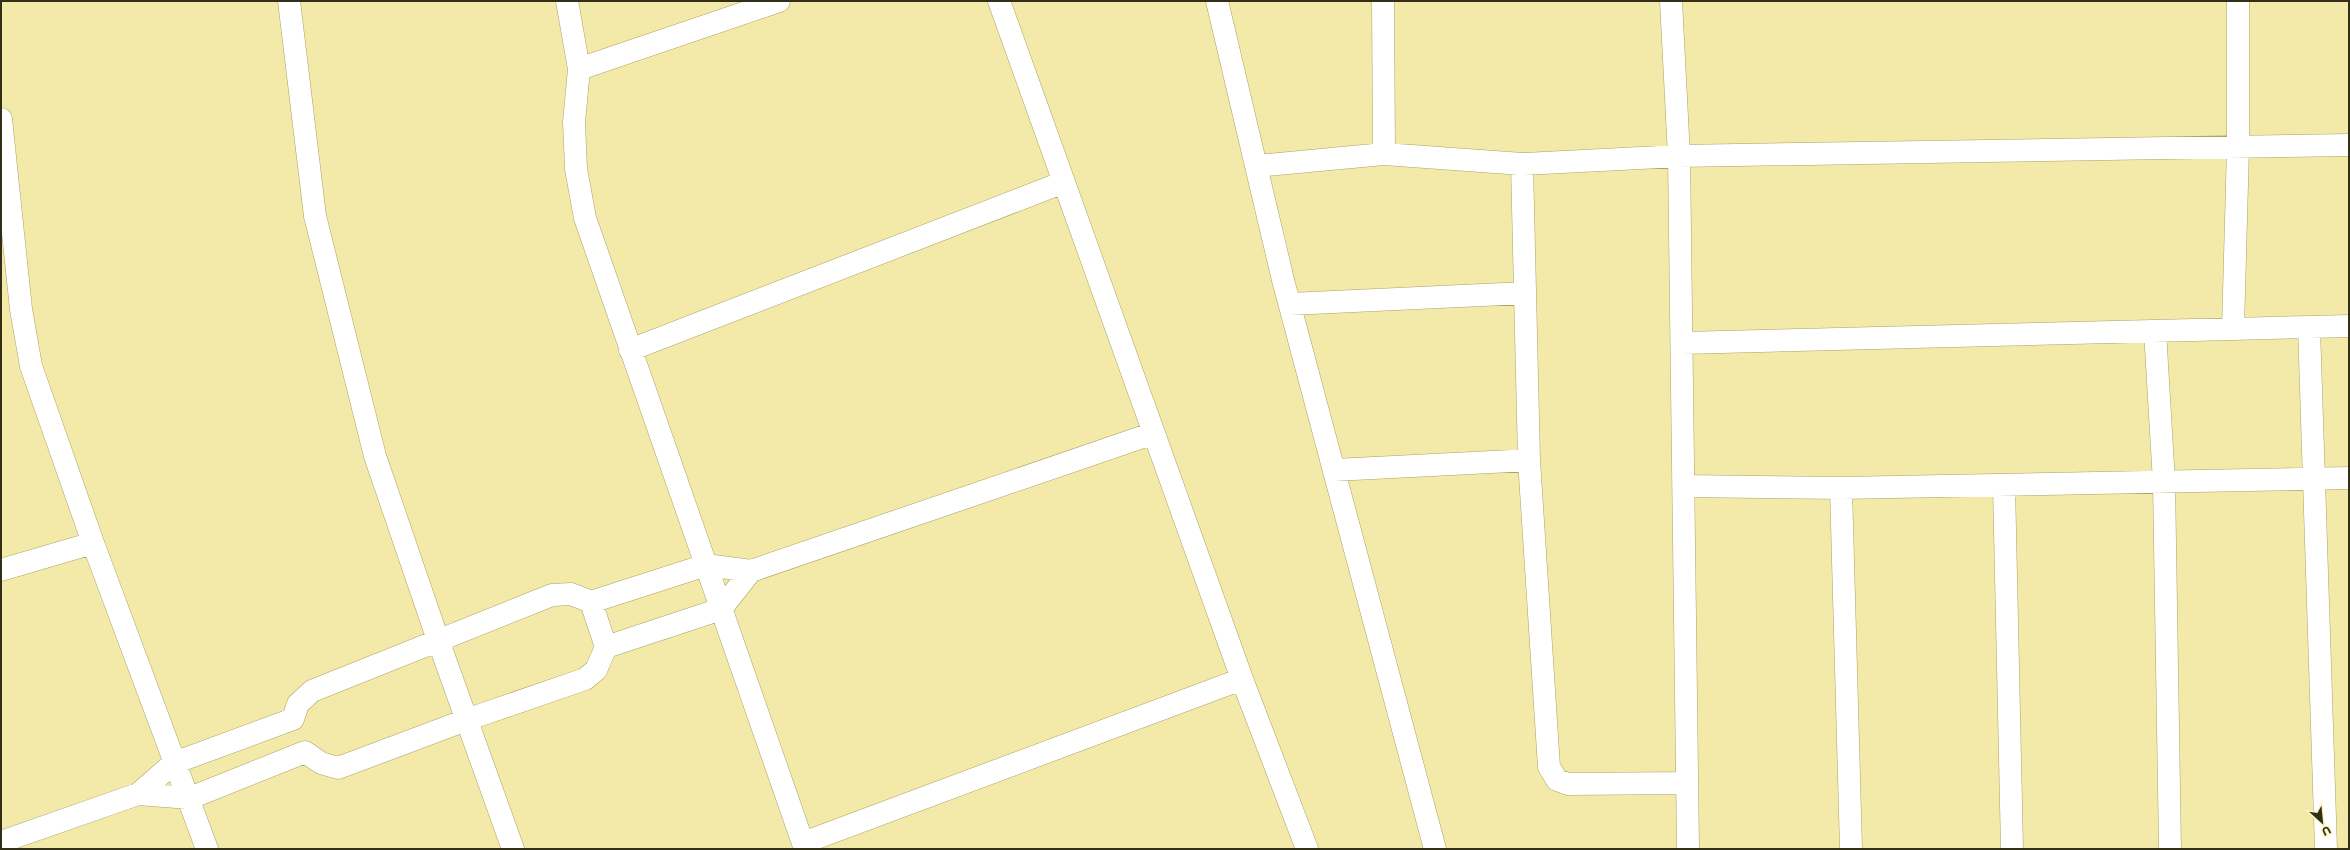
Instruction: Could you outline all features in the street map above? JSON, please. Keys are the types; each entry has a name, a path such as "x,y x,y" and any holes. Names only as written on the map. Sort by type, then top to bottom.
{"street":[{"path":"288,1 315,216 375,456 466,720 513,849"},
{"path":"567,1 579,69 574,122 576,169 585,218 804,846 1242,679"},
{"path":"579,69 779,1"},
{"path":"998,1 1242,679 1307,849"},
{"path":"1217,1 1290,304 1436,849"},
{"path":"1383,1 1384,154"},
{"path":"1671,1 1679,156 1688,849"},
{"path":"2233,328 2238,148 2238,1"},
{"path":"1,119 21,309 31,366 92,543 174,763 190,798 207,849"},
{"path":"1256,166 1384,154 1522,164 1679,156 2349,145"},
{"path":"1522,164 1529,460 1549,767 1557,780 1568,784 1687,783"},
{"path":"630,350 1064,182"},
{"path":"1290,304 1525,293"},
{"path":"1682,342 2349,326"},
{"path":"2309,327 2326,849"},
{"path":"2155,331 2164,482 2170,849"},
{"path":"592,602 606,647 596,670 585,679 466,720 338,768 320,763 305,752 293,719 298,704 312,691 552,595 571,594 592,602 706,564 751,571 1154,433"},
{"path":"1334,470 1529,460"},
{"path":"1684,486 1841,488 2349,478"},
{"path":"2004,485 2012,849"},
{"path":"1841,488 1850,849"},
{"path":"1,570 92,543"},
{"path":"606,647 721,609 751,571"},
{"path":"1,842 138,794 174,763 293,719"},
{"path":"138,794 190,798 305,752"}]}
